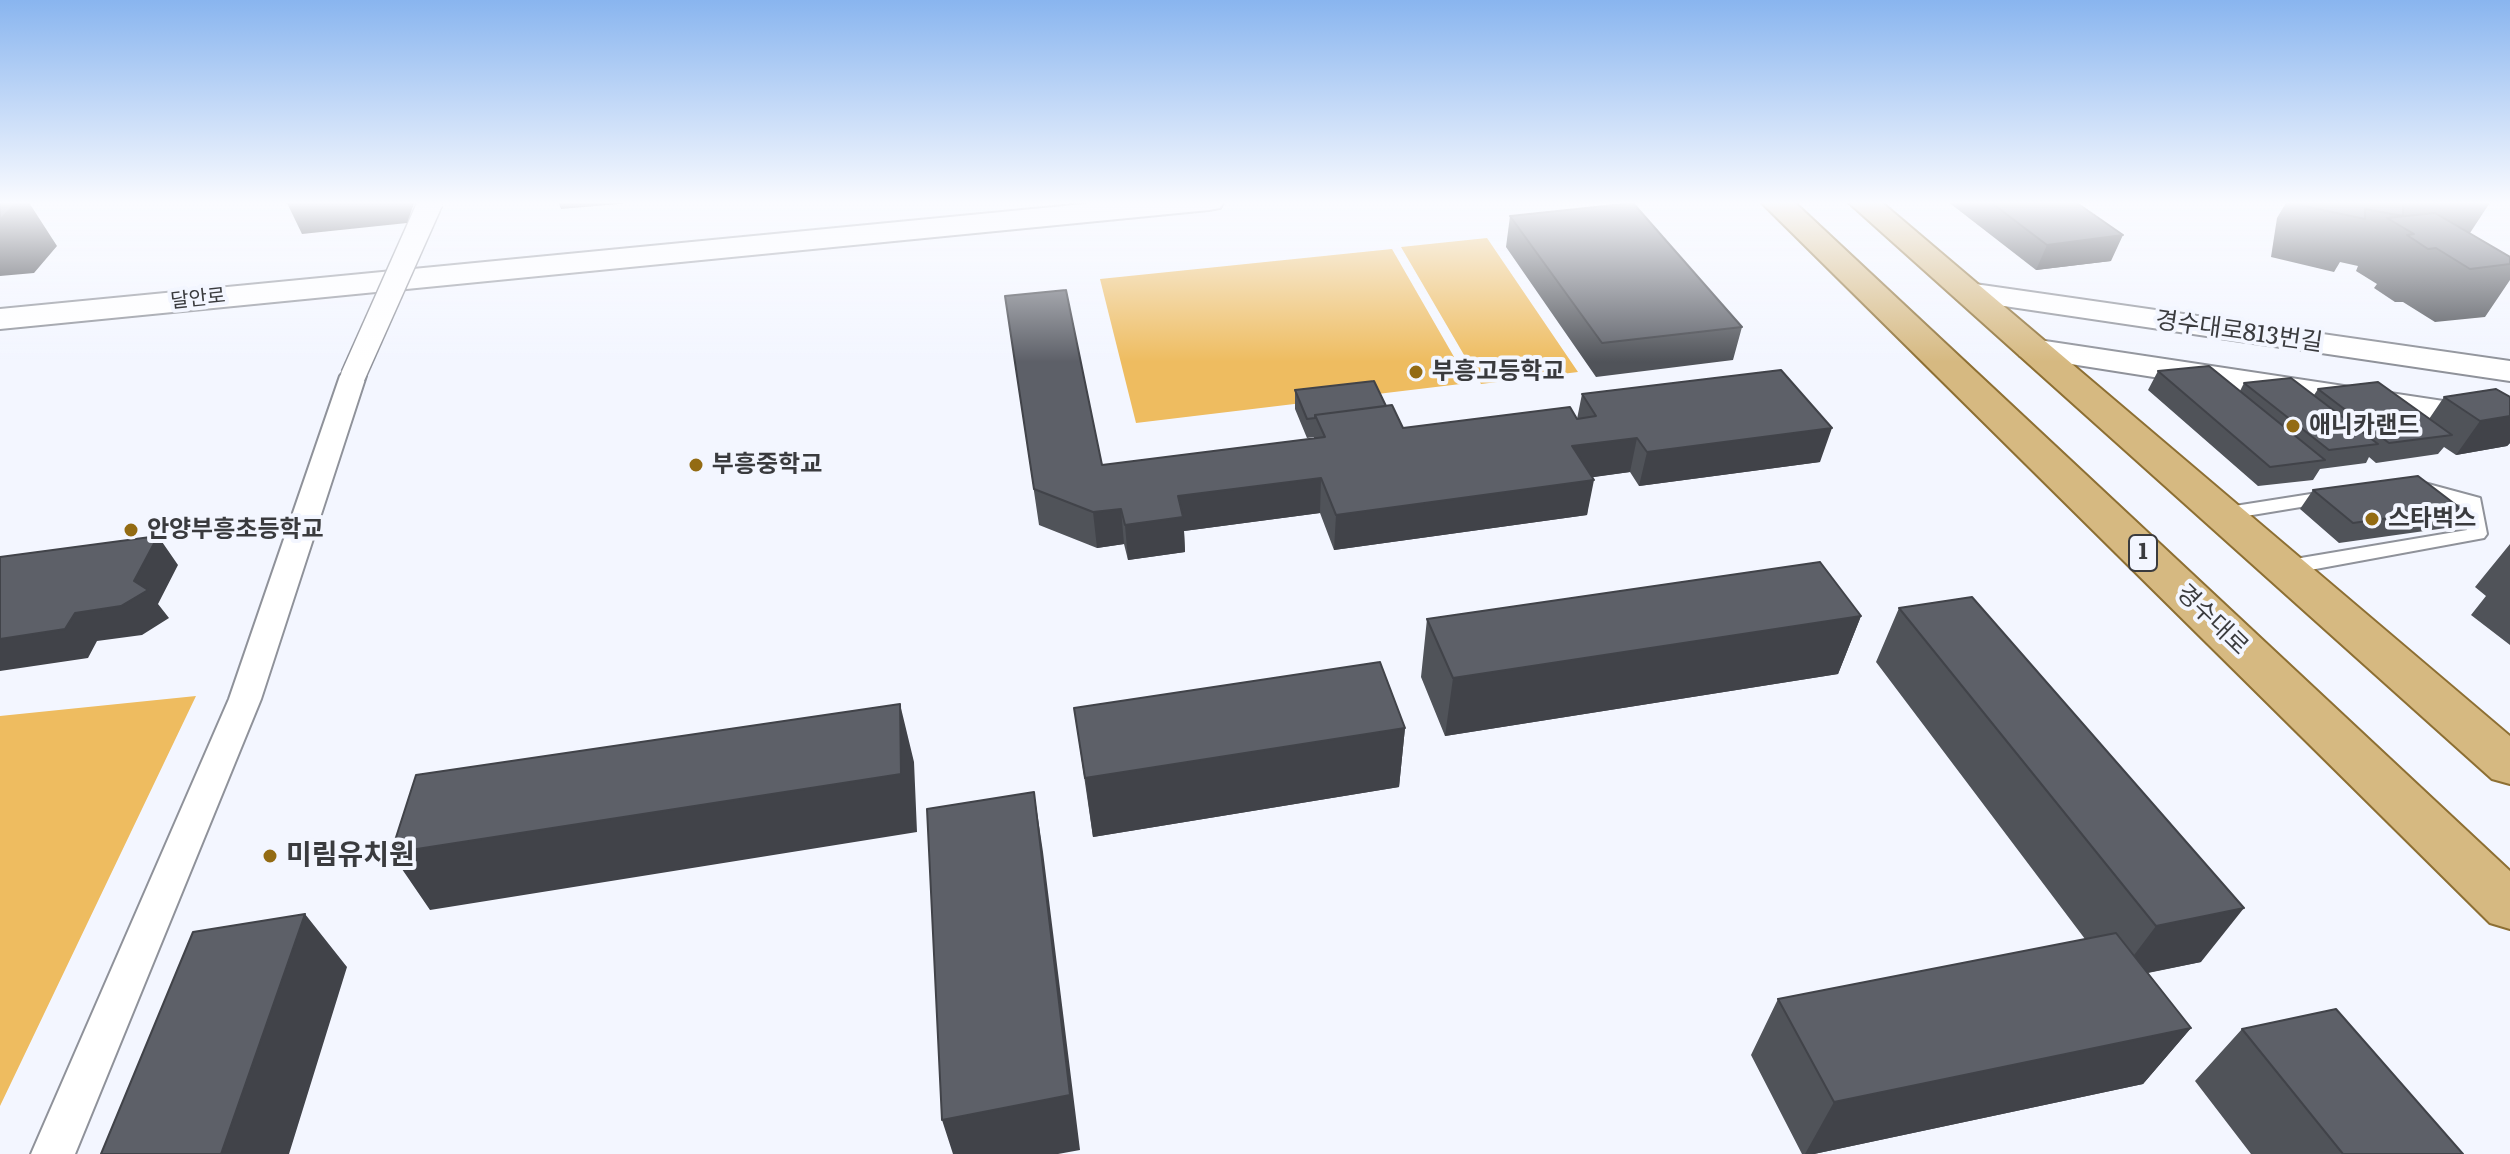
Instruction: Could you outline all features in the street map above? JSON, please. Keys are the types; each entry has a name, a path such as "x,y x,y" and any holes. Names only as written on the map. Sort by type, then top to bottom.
{"main road":[{"name":"경수대로","path":"1831,255 2510,906"},
{"path":"1925,255 2510,765"}],"street":[{"path":"53,1154 245,699 353,376 407,255"},
{"name":"달안로","path":"0,319 630,255"},
{"name":"경수대로813번길","path":"1968,292 2510,371"},
{"name":"경수대로813번길","path":"2032,349 2507,423"}],"lane":[{"path":"2283,568 2477,534 2473,502 2411,485 2395,487"},
{"path":"2222,514 2348,495"}],"shaded area":[{"path":"1335,255 1395,255 1469,383 1136,423 1100,279"},
{"path":"1406,255 1498,255 1578,372 1481,384"},
{"path":"196,696 0,1106 0,716"}],"building":[{"path":"1538,255 1679,255 1742,327 1602,343"},
{"path":"2447,255 2510,257 2510,264 2470,269"},
{"path":"1066,290 1102,465 1325,437 1315,415 1392,405 1403,428 1570,407 1577,419 1596,416 1582,394 1781,370 1832,428 1647,452 1637,438 1572,446 1594,480 1336,515 1321,478 1178,496 1183,517 1125,525 1121,509 1093,512 1034,489 1005,296"},
{"path":"2209,366 2325,460 2270,467 2158,371"},
{"path":"2291,378 2378,444 2329,450 2244,383"},
{"path":"1374,381 1386,406 1315,415 1315,418 1307,419 1295,390"},
{"path":"2378,382 2452,435 2389,443 2318,389"},
{"path":"2496,389 2510,397 2510,416 2480,421 2444,397"},
{"path":"2418,476 2460,508 2353,523 2313,490"},
{"path":"158,536 134,581 148,590 121,606 75,613 65,629 0,639 0,557"},
{"path":"1820,562 1861,616 1453,678 1427,619"},
{"path":"1972,597 2244,908 2156,926 1899,608"},
{"path":"1380,662 1405,728 1085,778 1074,708"},
{"path":"900,704 901,774 391,853 416,775"},
{"path":"1034,792 1070,1095 942,1120 927,809"},
{"path":"305,914 221,1154 101,1154 193,932"},
{"path":"2116,933 2191,1028 1834,1102 1778,999"},
{"path":"2336,1009 2463,1154 2343,1154 2242,1029"}],"place":[{"name":"부흥고등학교","path":"1416,372"},
{"name":"애니카랜드","path":"2293,426"},
{"name":"부흥중학교","path":"696,465"},
{"name":"스타벅스","path":"2372,519"},
{"name":"안양부흥초등학교","path":"131,530"},
{"name":"미림유치원","path":"270,856"}]}
